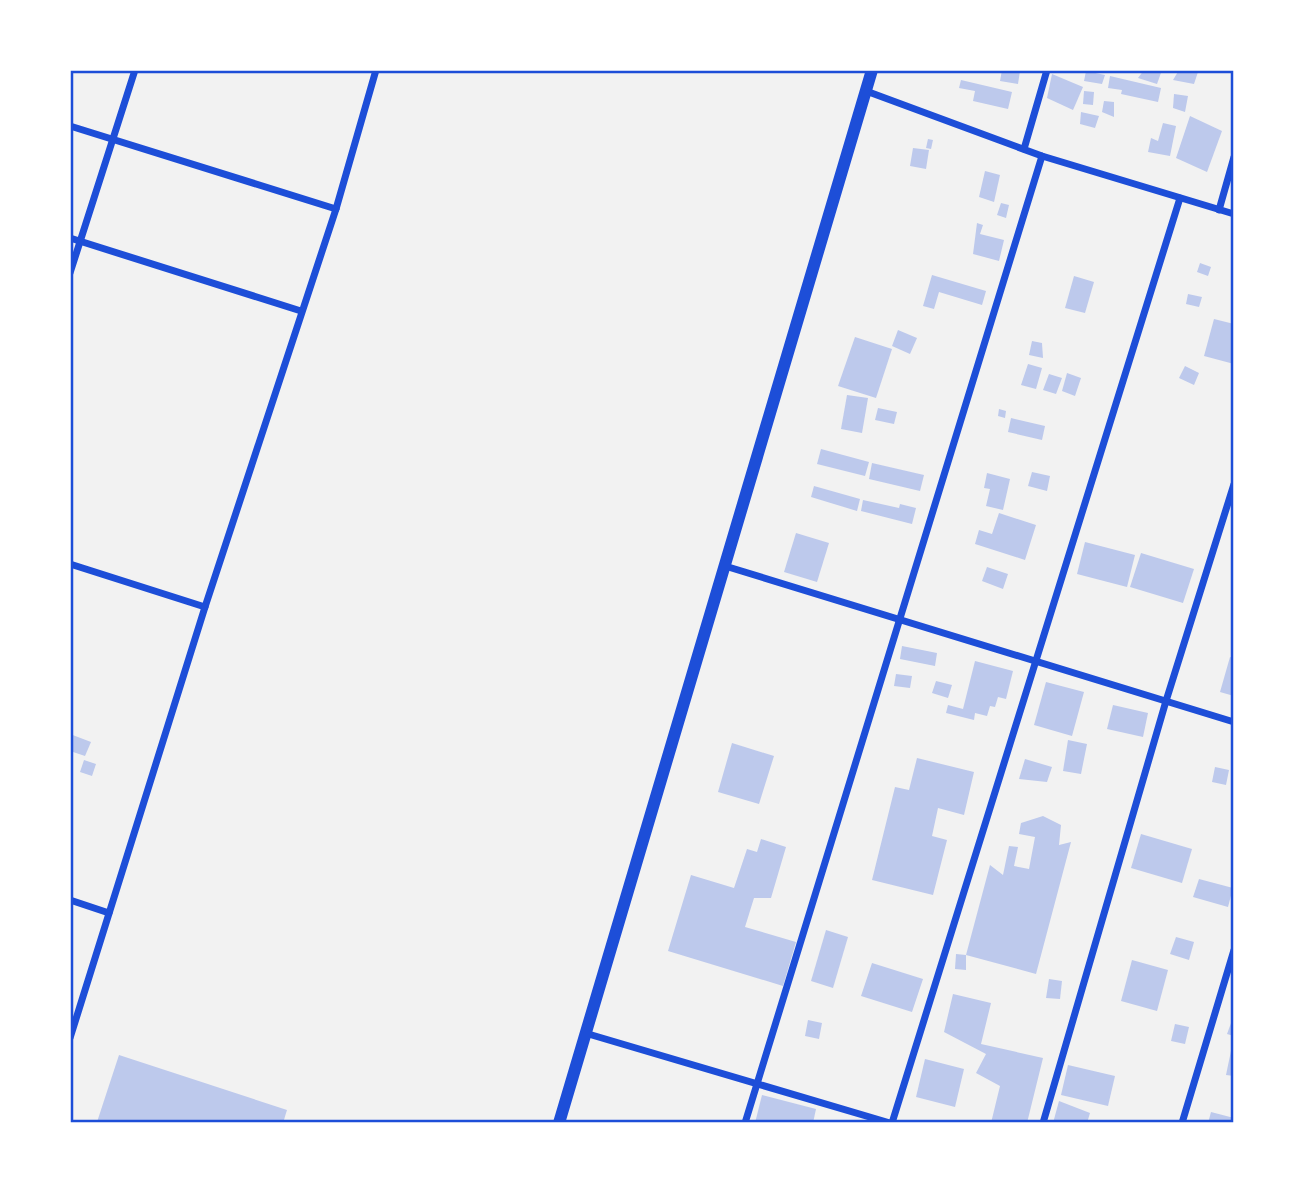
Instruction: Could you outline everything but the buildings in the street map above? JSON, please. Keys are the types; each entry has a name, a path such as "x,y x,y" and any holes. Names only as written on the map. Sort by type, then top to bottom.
{"street":[{"path":"70,273 135,70"},
{"path":"70,1038 205,607 336,209 376,70"},
{"path":"559,1123 872,70"},
{"path":"1024,149 1047,70"},
{"path":"866,91 1042,156 1234,214"},
{"path":"70,126 336,209"},
{"path":"745,1123 1042,156"},
{"path":"1219,210 1234,157"},
{"path":"585,1034 758,1082 891,1123 952,936 1035,660 1180,198"},
{"path":"70,238 301,311"},
{"path":"1043,1123 1166,701 1234,484"},
{"path":"70,564 205,607"},
{"path":"725,566 1234,722"},
{"path":"70,900 109,913"},
{"path":"1182,1123 1234,950"}]}
